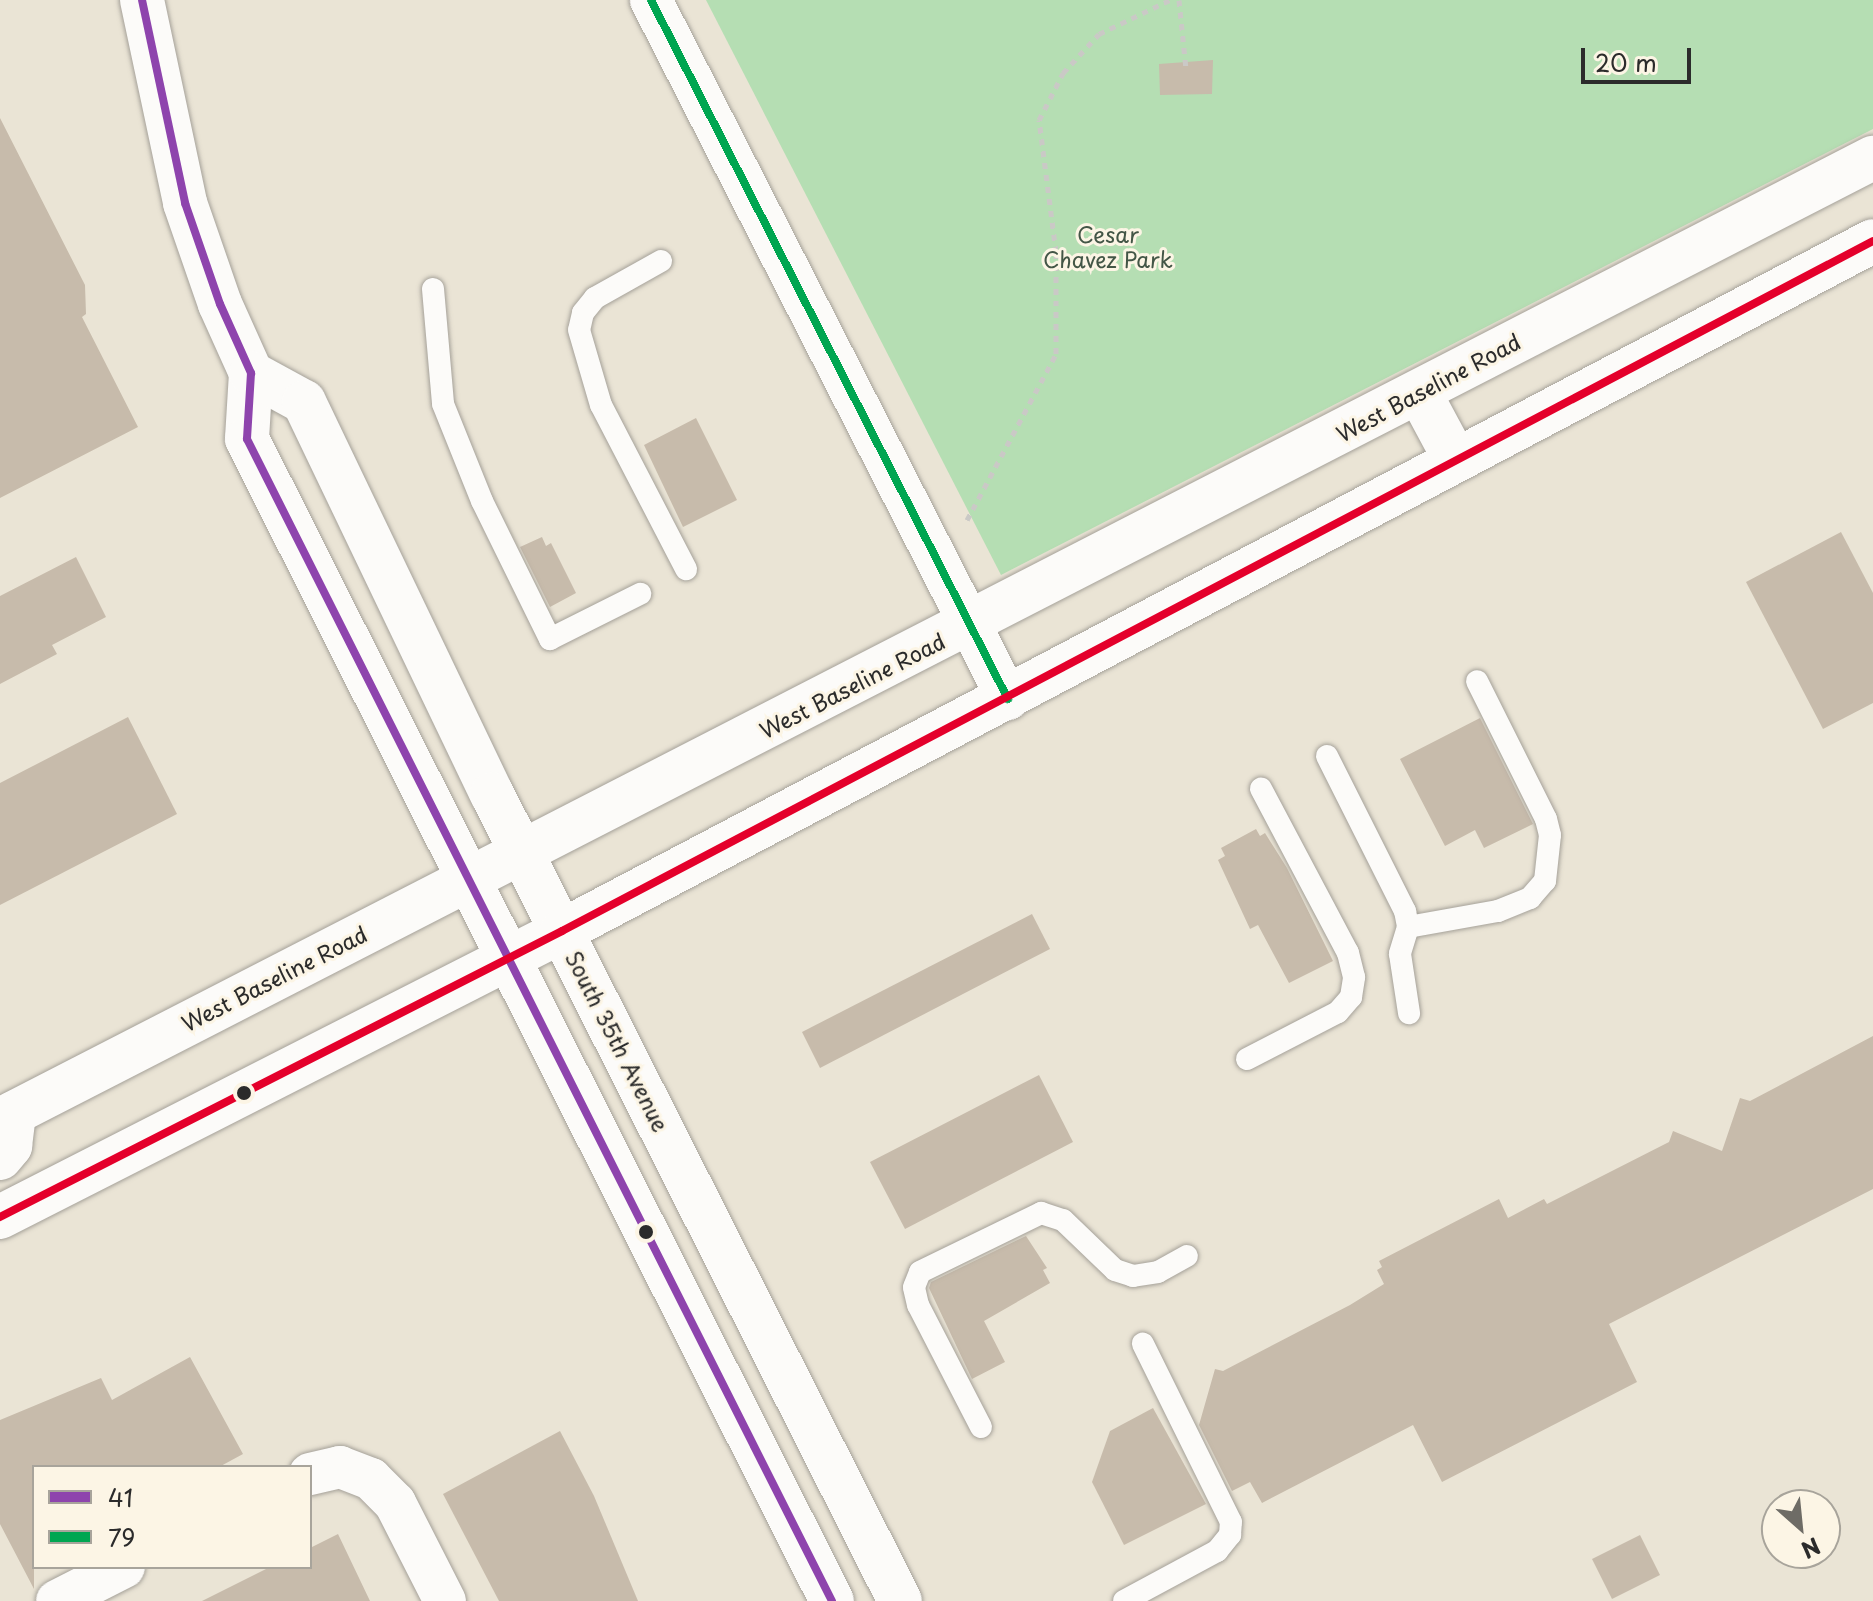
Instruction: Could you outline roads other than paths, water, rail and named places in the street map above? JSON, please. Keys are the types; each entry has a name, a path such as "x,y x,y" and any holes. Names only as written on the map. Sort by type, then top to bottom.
{"main road":[{"path":"142,0 185,203 220,304 251,373 247,439 832,1601"},
{"name":"West Baseline Road","path":"7,1116 1873,158"},
{"path":"0,1217 508,959 838,784 1008,699 1455,459 1873,241"},
{"name":"South 35th Avenue","path":"251,373 304,402 522,853 900,1601"},
{"path":"1419,392 1455,459"},
{"path":"0,1158 10,1146 7,1116"}],"street":[{"path":"651,0 1008,699"},
{"path":"325,1470 371,1479 395,1503 445,1601"},
{"path":"57,1601 120,1569"}],"lane":[{"path":"661,261 595,298 583,313 579,330 601,405 686,569"},
{"path":"433,289 443,404 482,501 550,639 640,594"},
{"path":"1408,927 1498,911 1530,898 1545,881 1550,860 1546,819 1477,681"},
{"path":"1327,756 1399,897 1408,927 1400,954 1409,1013"},
{"path":"1247,1059 1338,1012 1351,997 1354,977 1348,953 1261,789"},
{"path":"981,1427 918,1305 914,1287 920,1272 1041,1213 1063,1220 1115,1270 1133,1276 1158,1272 1187,1256"},
{"path":"1124,1601 1217,1551 1230,1535 1231,1522 1143,1344"}],"park label":[{"name":"Cesar Chavez Park","path":"1108,246"}]}
